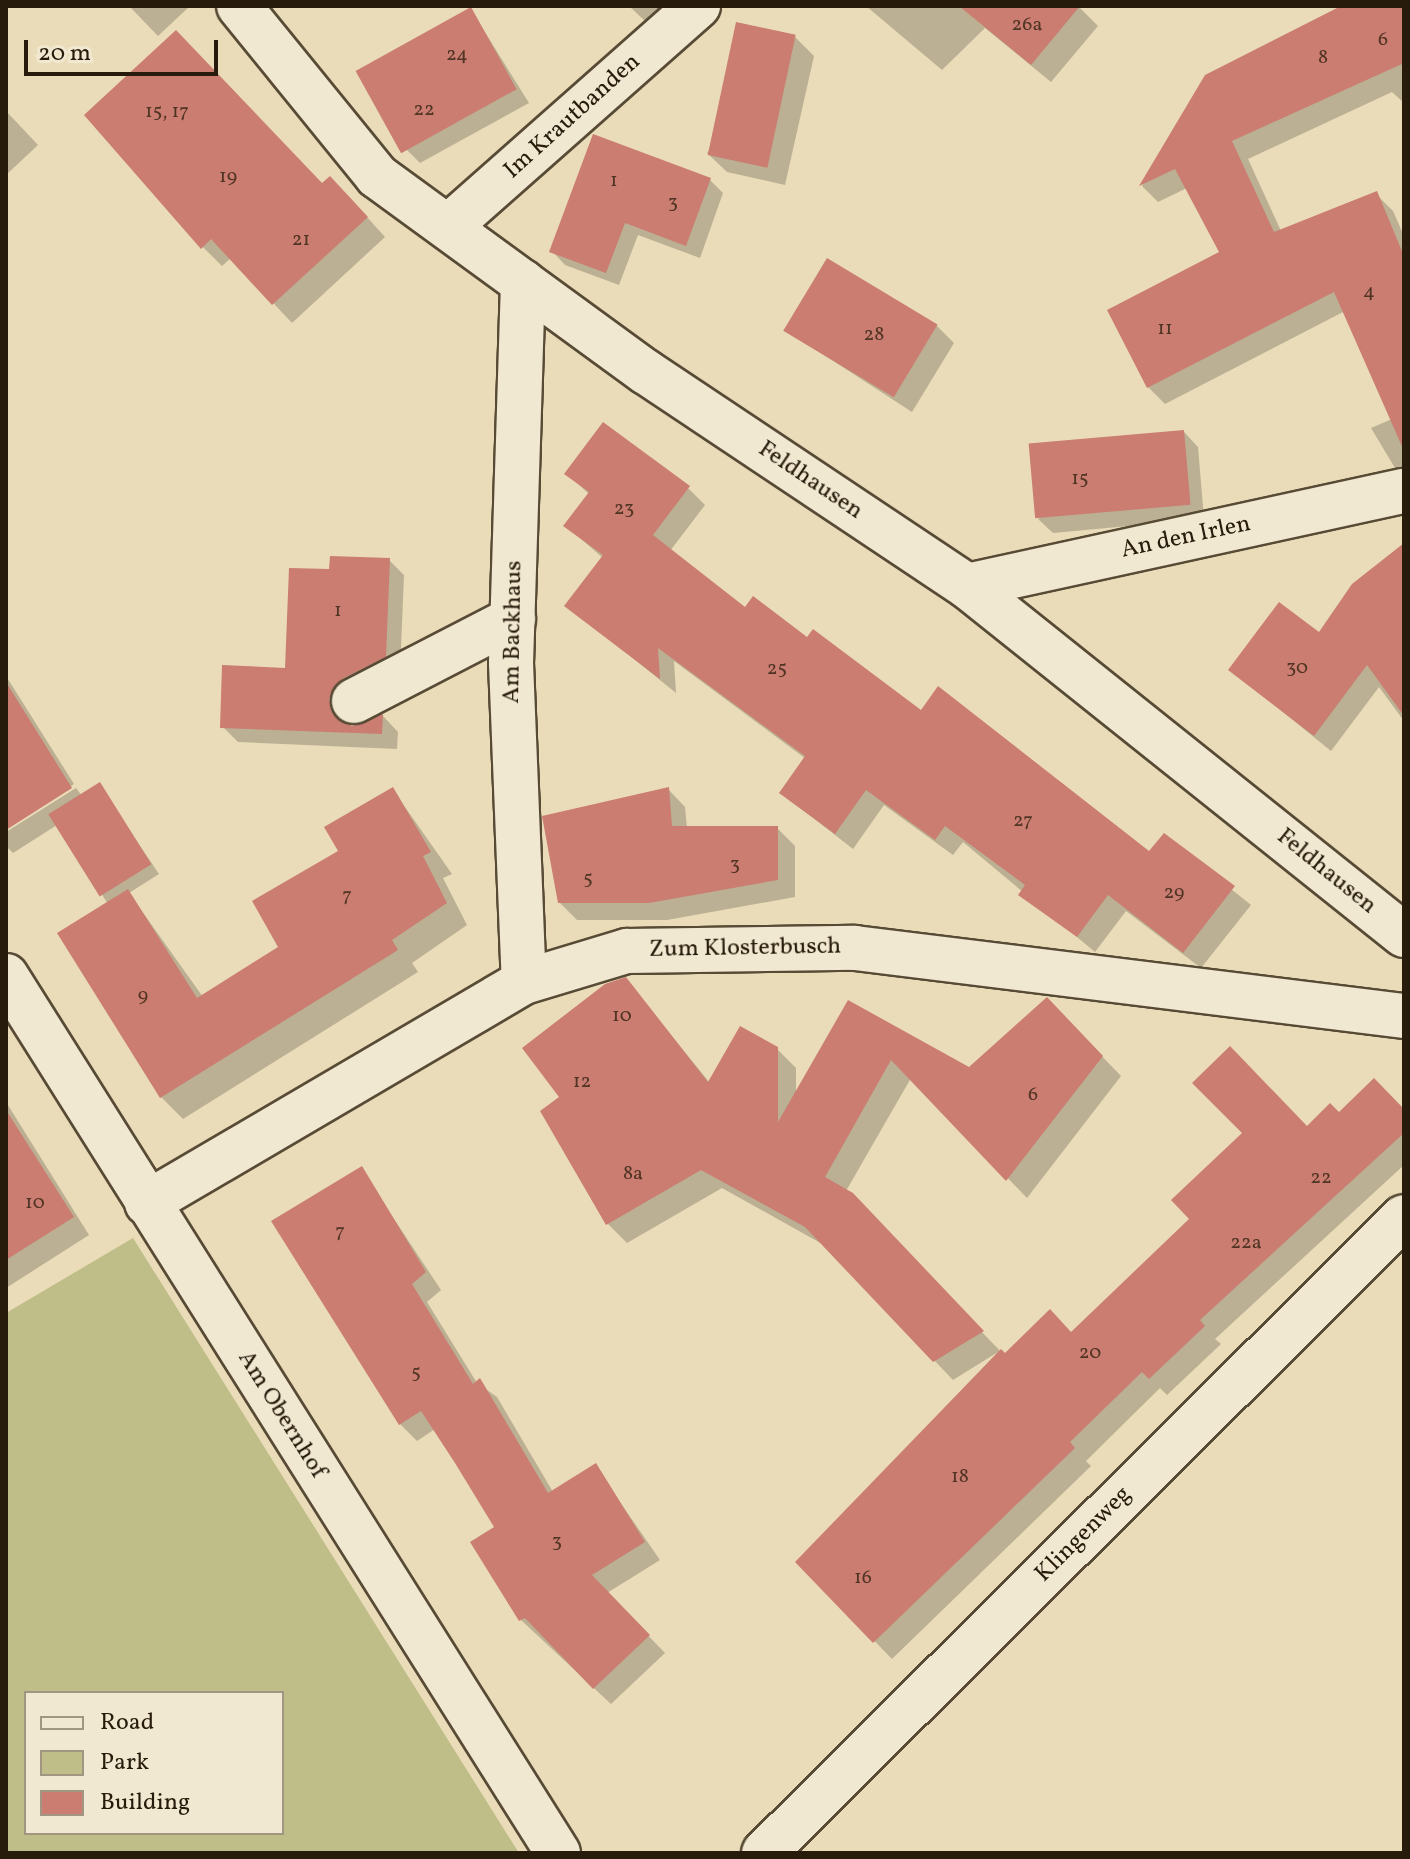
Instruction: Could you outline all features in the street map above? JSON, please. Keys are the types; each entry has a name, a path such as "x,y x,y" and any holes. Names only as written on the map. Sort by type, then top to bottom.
{"street":[{"name":"Feldhausen","path":"239,6 377,176 523,282 967,586 1404,935"},
{"name":"Im Krautbanden","path":"448,227 698,6"},
{"name":"Am Backhaus","path":"523,282 513,619 524,982"},
{"name":"An den Irlen","path":"967,586 1404,491"},
{"path":"354,701 513,619"},
{"name":"Zum Klosterbusch","path":"147,1203 524,982 627,951 855,948 1404,1016"},
{"name":"Am Obernhof","path":"6,976 558,1853"},
{"name":"Klingenweg","path":"764,1853 1404,1217"}],"green space":[{"path":"133,1238 519,1853 6,1853 6,1313"}],"building":[{"path":"959,6 1080,6 1031,65"},
{"path":"1341,6 1404,6 1404,63 1232,141 1274,232 1377,191 1404,256 1404,451 1334,292 1147,388 1107,310 1219,252 1175,169 1139,186 1205,75"},
{"path":"471,7 517,89 401,153 356,71"},
{"path":"736,22 796,35 767,168 708,155"},
{"path":"176,30 322,183 330,176 368,217 272,305 211,239 201,249 84,115"},
{"path":"593,134 711,178 686,246 625,223 606,273 549,252"},
{"path":"827,258 938,324 894,397 783,331"},
{"path":"603,422 690,486 653,535 745,607 753,596 807,637 813,629 921,710 938,686 1149,851 1164,833 1235,886 1183,953 1108,895 1077,937 1018,895 1025,885 945,826 935,840 866,790 835,834 779,793 805,756 658,648 660,679 564,606 603,555 563,526 589,492 564,474"},
{"path":"1184,430 1191,505 1035,518 1029,444"},
{"path":"1404,543 1404,716 1367,665 1314,736 1228,670 1279,602 1319,632 1352,584"},
{"path":"330,556 390,558 386,657 342,679 329,699 332,713 352,726 383,714 382,734 220,728 222,665 285,668 289,568 329,569"},
{"path":"6,682 72,788 6,830"},
{"path":"100,782 151,864 100,897 48,814"},
{"path":"393,787 431,852 423,856 447,903 392,940 398,950 160,1098 57,933 128,889 197,998 278,947 252,901 338,851 324,827"},
{"path":"669,787 672,826 778,826 778,880 649,903 558,903 542,816"},
{"path":"626,977 708,1082 740,1026 778,1047 778,1122 848,1000 969,1067 1047,997 1103,1056 1006,1181 891,1060 825,1177 853,1193 984,1331 933,1362 805,1227 701,1170 606,1225 540,1111 559,1097 522,1048 605,984"},
{"path":"1230,1046 1307,1126 1330,1103 1339,1112 1374,1078 1404,1109 1404,1133 1200,1320 1205,1326 1149,1379 1142,1372 1070,1442 1075,1448 873,1643 795,1562 1001,1349 1005,1353 1050,1309 1071,1332 1189,1219 1171,1200 1242,1133 1192,1083"},
{"path":"6,1110 74,1217 6,1260"},
{"path":"362,1166 426,1272 412,1284 473,1384 480,1378 548,1493 596,1463 645,1542 592,1575 650,1635 593,1689 525,1618 519,1621 470,1542 494,1527 455,1463 421,1411 399,1425 271,1221"}]}
